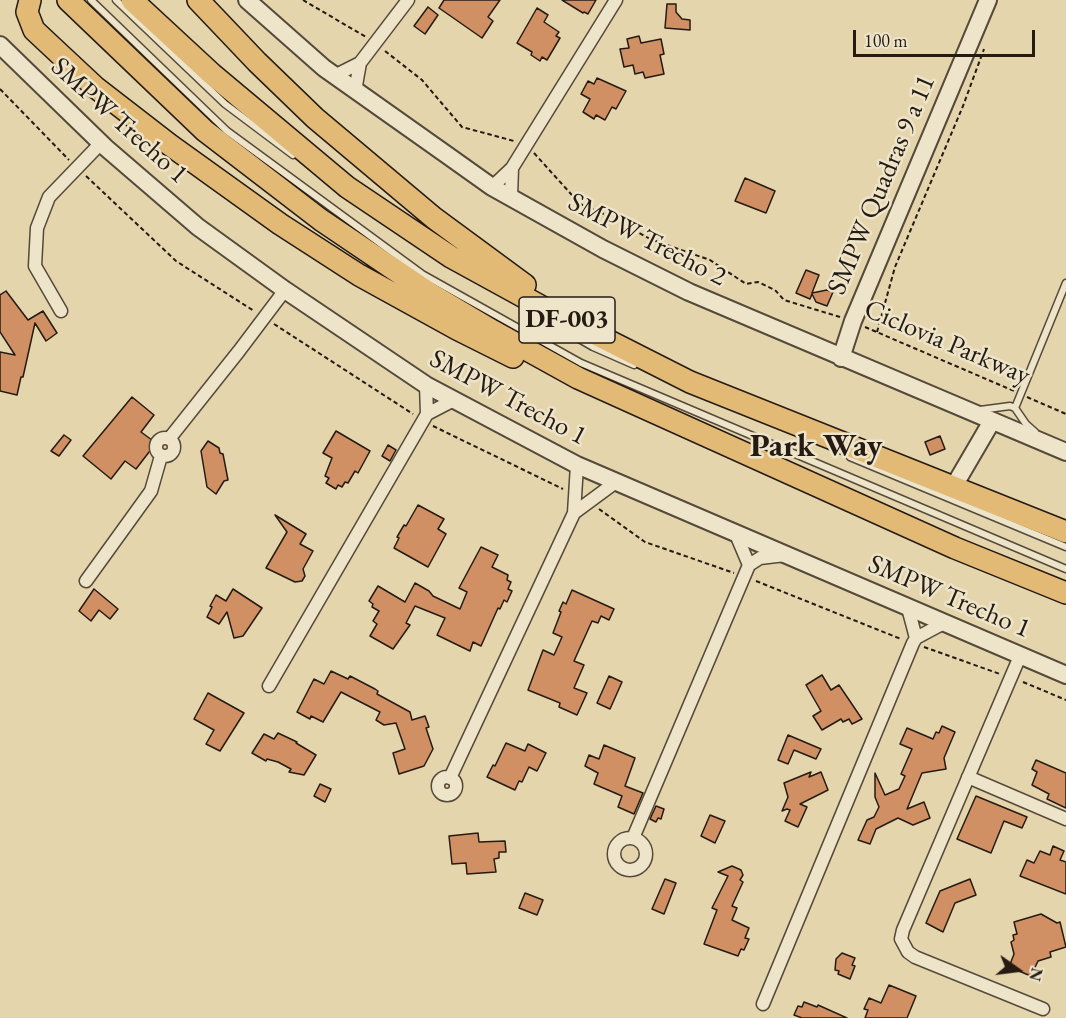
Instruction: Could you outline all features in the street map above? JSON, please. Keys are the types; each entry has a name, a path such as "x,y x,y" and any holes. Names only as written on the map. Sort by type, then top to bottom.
{"highway":[{"path":"30,0 27,12 34,30 94,87 280,224 359,275 497,350 539,368 578,378"},
{"name":"DF-003","path":"68,0 205,131 321,220 429,293 578,378 955,548 1066,593"},
{"name":"DF-003","path":"132,0 212,74 348,187 451,256 545,314 690,382 1066,532"},
{"path":"198,0 315,118 434,218 529,288 545,314"}],"street":[{"name":"SMPW Trecho 2","path":"247,0 334,76 492,187 603,249 689,292 1060,450"},
{"path":"356,91 360,63 408,0"},
{"path":"492,187 512,168 616,0"},
{"name":"SMPW Quadras 9 a 11","path":"841,358 853,321 988,0"},
{"name":"SMPW Trecho 1","path":"0,45 101,143 198,227 285,290 426,385 577,465 1066,675"},
{"path":"334,76 360,63"},
{"path":"61,311 35,266 37,228 49,197 101,143"},
{"path":"511,197 512,168"},
{"path":"86,581 151,491 161,456 169,456 174,451 174,444 169,439 285,290"},
{"path":"426,385 428,414"},
{"path":"269,686 428,414 454,400"},
{"path":"954,486 992,421"},
{"path":"450,777 574,513 577,465"},
{"path":"574,513 616,482"},
{"path":"735,532 749,565"},
{"path":"633,838 749,565 760,558 786,555"},
{"path":"763,1004 916,638 908,608"},
{"path":"916,638 944,623"},
{"path":"1020,656 901,939 908,952 915,957 1043,1009"},
{"path":"968,777 1066,819"}],"lane":[{"path":"91,0 227,131 422,274 581,363 1066,569"},
{"path":"116,0 225,104 300,160"},
{"path":"328,182 499,292"},
{"path":"1015,408 1066,283"},
{"path":"545,314 593,347 646,370"},
{"path":"667,379 720,403"},
{"path":"964,410 991,410 1010,406 1015,408 1026,424 1060,450"},
{"path":"840,453 1066,547"}],"path":[{"path":"303,0 375,42 422,80 462,127 527,145"},
{"path":"877,332 894,267 963,106 987,42"},
{"name":"Ciclovia Parkway","path":"527,145 580,204 611,217 651,239 710,260 746,284 758,282 775,290 784,300 853,321 1066,414"}],"building":[{"path":"444,0 500,0 488,17 493,21 482,38 439,8"},
{"path":"562,0 596,0 588,14"},
{"path":"667,4 676,4 676,12 682,19 690,20 690,30 665,28"},
{"path":"428,7 438,15 425,34 414,26"},
{"path":"537,8 548,15 544,22 559,32 556,36 560,38 547,60 542,57 540,61 531,55 532,52 517,43"},
{"path":"639,36 641,43 661,39 664,54 660,55 664,74 645,78 643,72 635,74 633,65 624,67 620,49 629,48 627,39"},
{"path":"597,78 626,91 616,109 612,107 605,120 596,115 594,119 583,112 590,99 581,94 588,81 594,84"},
{"path":"745,178 775,191 766,213 735,201"},
{"path":"806,270 819,275 812,293 827,290 833,292 827,306 816,302 812,294 810,299 796,293"},
{"path":"6,291 28,320 43,311 57,333 46,341 35,323 17,395 0,391 0,352 15,355 0,332 0,295"},
{"path":"132,397 154,415 141,432 156,443 136,469 125,461 111,479 83,456"},
{"path":"336,431 370,451 358,473 355,471 348,483 345,482 342,487 338,485 336,489 326,483 329,478 325,476 332,458 323,453"},
{"path":"64,435 71,440 59,456 51,451"},
{"path":"940,436 945,449 930,455 925,442"},
{"path":"208,441 219,448 220,453 223,454 228,480 224,481 216,494 207,487 201,451"},
{"path":"388,445 396,450 390,461 382,456"},
{"path":"418,505 444,519 438,529 446,534 428,567 394,548 399,538 397,537"},
{"path":"275,515 306,534 300,544 313,551 303,569 305,576 302,581 295,582 266,568 287,532"},
{"path":"481,547 498,555 492,567 508,575 507,580 511,582 508,589 512,591 507,602 504,600 500,609 498,608 481,646 473,642 470,651 437,635 445,618 415,606 406,623 410,625 393,649 370,636 377,624 373,621 379,611 372,607 373,604 369,601 378,586 405,602 415,583 433,596 460,609 467,592 459,588"},
{"path":"94,589 118,609 110,619 99,610 91,621 79,611"},
{"path":"233,589 262,608 243,636 234,638 227,612 219,624 207,617 216,595 226,601"},
{"path":"572,590 614,609 609,620 601,616 598,623 592,621 574,661 584,665 574,688 587,693 577,715 559,707 560,703 528,690 543,650 554,655 562,637 553,633 561,612 559,611 563,602 566,604"},
{"path":"331,671 348,679 350,676 375,689 378,691 377,694 410,712 412,720 425,716 429,727 426,728 433,749 424,766 399,774 393,753 405,749 396,723 384,725 376,720 380,712 341,692 323,722 311,716 310,719 297,712 314,679 324,684"},
{"path":"822,675 831,690 839,685 862,719 852,724 849,719 843,722 841,719 822,730 813,716 821,711 806,685"},
{"path":"609,676 622,682 610,709 597,703"},
{"path":"208,693 244,713 220,751 206,744 214,730 194,719"},
{"path":"942,726 955,732 944,758 946,769 922,773 907,809 924,802 930,818 913,825 898,818 876,829 870,844 858,840 867,820 874,817 879,807 875,797 875,773 885,795 899,789 905,776 901,774 912,749 900,744 907,728 933,739"},
{"path":"278,733 316,755 304,775 289,772 291,769 278,762 267,759 266,761 252,753 264,734 274,739"},
{"path":"788,735 821,749 816,759 794,750 788,764 778,760"},
{"path":"506,743 525,751 528,744 546,753 537,771 529,767 522,782 519,781 515,790 487,777"},
{"path":"604,745 635,758 625,786 643,793 634,814 618,807 622,796 594,784 598,773 585,766 589,755 599,759"},
{"path":"1036,760 1066,773 1066,808 1047,799 1049,794 1032,785 1037,772 1032,769"},
{"path":"811,772 809,777 821,772 828,790 800,804 807,807 798,827 785,821 790,810 782,811 788,797 784,783"},
{"path":"320,784 331,789 325,802 314,796"},
{"path":"976,796 1027,817 1022,828 1004,821 991,853 957,839"},
{"path":"656,806 664,809 661,819 658,818 656,822 650,819"},
{"path":"710,815 725,821 715,843 701,836"},
{"path":"478,833 479,842 505,841 506,852 499,852 499,858 494,859 496,872 467,874 466,863 452,864 449,836"},
{"path":"1053,846 1064,851 1060,860 1066,862 1066,894 1020,876 1027,860 1034,863 1040,851 1050,855"},
{"path":"732,866 741,870 743,875 740,880 743,882 732,906 737,908 732,920 749,928 745,938 749,939 738,956 704,944 717,910 712,908 728,876 718,872"},
{"path":"665,879 676,883 664,914 652,909"},
{"path":"970,879 976,895 955,903 943,932 926,923 940,891"},
{"path":"525,893 543,900 537,915 519,908"},
{"path":"1041,914 1057,923 1060,922 1066,947 1050,952 1051,957 1038,961 1031,976 1009,967 1014,954 1011,942 1014,940 1013,935 1017,934 1014,922"},
{"path":"842,953 855,958 852,965 855,966 850,979 838,974 839,971 835,970 836,959"},
{"path":"889,985 916,996 907,1018 865,1018 868,1010 864,1009 869,998 881,1003"},
{"path":"804,1002 817,1007 818,1005 847,1018 802,1018 794,1015 798,1006 802,1007"}],"district":[{"name":"Park Way","path":"816,447"}]}
